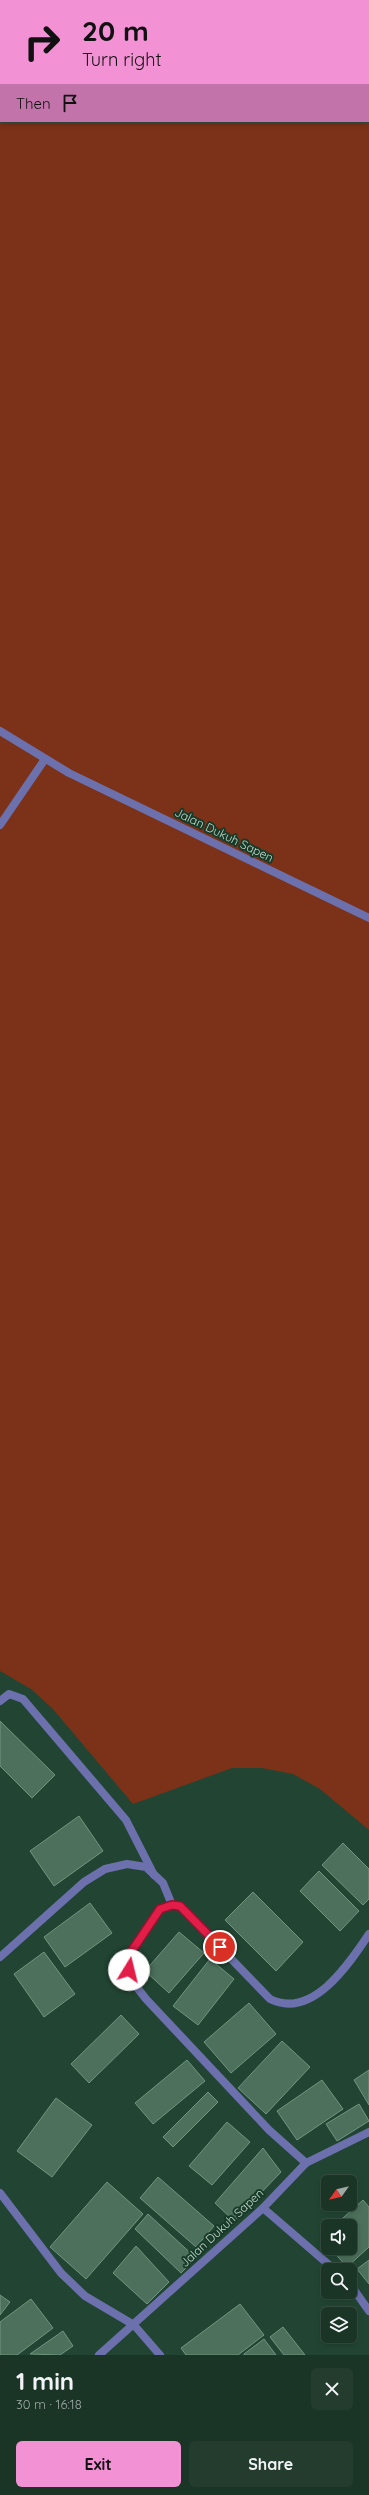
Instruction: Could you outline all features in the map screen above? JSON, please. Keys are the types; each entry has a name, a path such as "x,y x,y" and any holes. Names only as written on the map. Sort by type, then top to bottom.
{"street":[{"name":"Jalan Dukuh Sapen","path":"0,731 68,773 369,918"},
{"path":"0,825 45,759"},
{"path":"0,1701 8,1694 23,1699 126,1820 154,1875"},
{"path":"0,1956 84,1882 105,1869 127,1864 146,1867 163,1883 172,1905"},
{"path":"306,2163 269,2130 203,2062 135,1985 129,1970 129,1955 160,1909 172,1905 180,1906 270,1999 282,2005 293,2005 311,1998 345,1970 369,1934"},
{"name":"Jalan Dukuh Sapen","path":"99,2355 263,2208 306,2163 369,2132"},
{"path":"0,2193 62,2273 85,2296 134,2325 160,2355"},
{"path":"263,2208 327,2263"},
{"path":"357,2294 369,2311"}],"shaded area":[{"path":"0,122 369,122 369,1830 320,1789 293,1774 262,1768 232,1768 133,1804 53,1709 31,1689 0,1671"}],"building":[{"path":"0,1721 55,1775 32,1798 0,1766"},
{"path":"79,1816 103,1851 54,1886 30,1851"},
{"path":"343,1843 369,1869 369,1899 363,1905 322,1865"},
{"path":"319,1871 359,1911 340,1931 300,1891"},
{"path":"253,1892 303,1942 276,1971 225,1920"},
{"path":"90,1903 112,1933 65,1967 44,1937"},
{"path":"179,1932 204,1953 169,1993 145,1971"},
{"path":"44,1952 75,1994 44,2017 14,1974"},
{"path":"210,1959 234,1979 198,2025 173,2006"},
{"path":"249,2003 276,2034 231,2073 204,2042"},
{"path":"121,2015 139,2034 89,2083 71,2064"},
{"path":"282,2041 310,2067 266,2114 238,2088"},
{"path":"187,2060 205,2081 153,2124 135,2103"},
{"path":"369,2070 369,2105 354,2080"},
{"path":"322,2080 343,2109 297,2140 277,2111"},
{"path":"208,2092 218,2102 173,2147 163,2137"},
{"path":"56,2098 92,2125 52,2177 17,2151"},
{"path":"359,2104 369,2121 337,2141 326,2124"},
{"path":"227,2122 250,2142 212,2185 189,2166"},
{"path":"263,2148 281,2172 234,2221 215,2203"},
{"path":"158,2177 214,2226 196,2247 140,2198"},
{"path":"107,2182 143,2214 86,2279 50,2247"},
{"path":"363,2200 369,2207 369,2247 351,2263 343,2263 336,2255 357,2255 357,2219 342,2219 351,2211 357,2211 357,2205"},
{"path":"148,2214 196,2258 181,2273 135,2229"},
{"path":"136,2246 169,2282 147,2304 113,2273"},
{"path":"369,2260 369,2284 357,2269"},
{"path":"0,2295 10,2302 0,2315"},
{"path":"31,2299 53,2328 17,2355 0,2355 0,2322"},
{"path":"240,2304 264,2335 238,2355 186,2355 181,2348"},
{"path":"283,2327 305,2355 284,2355 270,2337"},
{"path":"63,2331 73,2346 60,2355 30,2354"},
{"path":"264,2339 276,2355 244,2355 244,2354"}],"route":[{"path":"129,1970 129,1955 160,1909 165,1906 180,1906 220,1947"}]}
